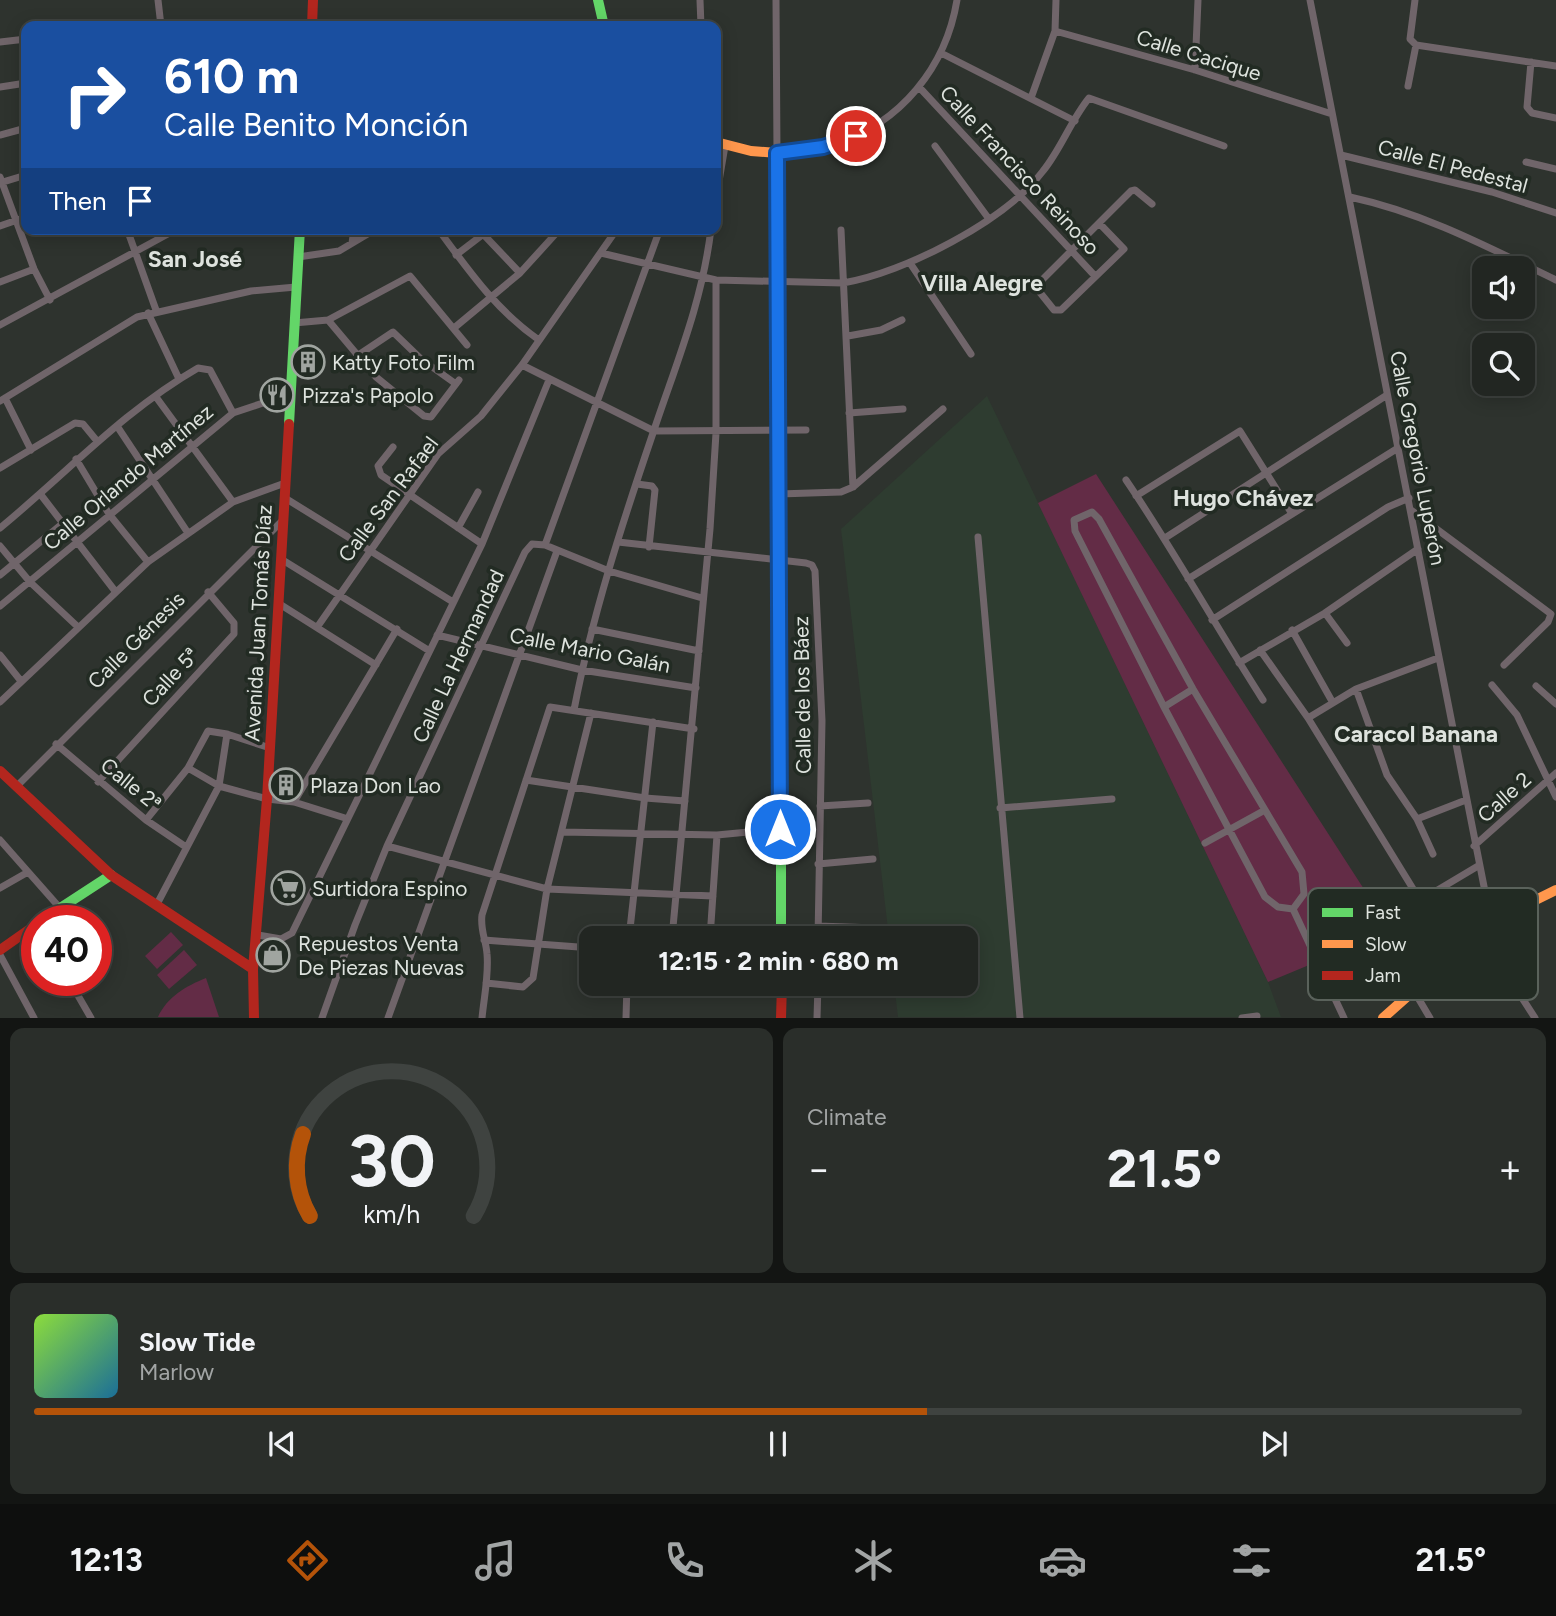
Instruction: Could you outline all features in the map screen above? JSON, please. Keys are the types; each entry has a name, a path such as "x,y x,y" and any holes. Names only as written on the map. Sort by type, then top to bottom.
{"street":[{"path":"158,0 160,21"},
{"path":"312,21 313,0"},
{"path":"598,0 603,21"},
{"path":"700,0 701,21"},
{"path":"776,0 781,926"},
{"path":"721,144 777,153 823,147 856,136 895,111 919,87 941,53 957,0"},
{"path":"1031,98 1055,31 1056,0"},
{"path":"1195,70 1198,0"},
{"name":"Calle Gregorio Luperón","path":"1310,0 1483,888"},
{"path":"1415,0 1410,39 1416,45 1556,66"},
{"name":"Calle Cacique","path":"1055,31 1195,70 1332,114"},
{"path":"0,42 21,40"},
{"path":"1408,86 1416,45"},
{"path":"941,53 1075,121"},
{"path":"1531,62 1527,107 1532,113 1556,118"},
{"path":"0,87 21,84"},
{"name":"Calle Francisco Reinoso","path":"919,87 1095,276"},
{"path":"601,253 716,280 843,283 910,263 989,219 1021,196 1042,173 1091,99 1224,146"},
{"path":"0,135 21,129"},
{"path":"935,146 989,219"},
{"name":"Calle El Pedestal","path":"1341,155 1492,192 1556,213"},
{"path":"1526,162 1556,169"},
{"path":"21,176 0,181 34,270 50,300"},
{"path":"1099,223 1124,248 1058,311 1036,287 1071,251 1099,223 1133,190 1152,204"},
{"path":"1350,197 1412,214 1472,237 1556,280"},
{"path":"0,226 21,219"},
{"path":"841,230 853,487"},
{"path":"130,235 137,251 152,312 179,379"},
{"path":"0,325 166,235"},
{"name":"Avenida Juan Tomás Díaz","path":"254,1017 253,970 258,935 267,799 300,235"},
{"path":"352,243 353,235"},
{"path":"299,257 339,251 366,235"},
{"path":"442,235 488,297 506,316 539,340"},
{"path":"456,255 483,235"},
{"path":"489,235 520,273"},
{"path":"454,328 520,273 555,235"},
{"name":"Calle San Rafael","path":"318,626 438,454 481,416 522,365 613,235"},
{"path":"658,235 599,404 545,545 609,571 702,598"},
{"path":"575,710 592,629 609,571 654,431 682,356 705,277 710,235"},
{"path":"910,263 971,354"},
{"path":"0,282 34,270"},
{"path":"294,323 328,320 410,275 467,345"},
{"path":"673,926 694,729 716,433 716,280"},
{"path":"31,450 3,399 152,312 251,291 296,287"},
{"path":"328,320 357,356 376,377 424,416 431,417 457,382 421,359 393,332 357,356"},
{"path":"848,336 881,331 902,320"},
{"path":"522,365 654,431 716,433 806,430"},
{"path":"0,528 41,495 97,441 179,379 198,368 210,370 233,413"},
{"path":"258,935 281,939 292,933 345,818 482,544 549,380"},
{"path":"1165,538 1387,395"},
{"path":"156,397 233,502"},
{"name":"Calle Orlando Martínez","path":"0,606 150,479 233,413 263,403 289,407"},
{"path":"849,413 903,408"},
{"path":"779,495 841,492 853,487 943,409"},
{"path":"0,468 75,423 83,424 97,441"},
{"path":"117,426 188,533"},
{"path":"1136,496 1238,431 1292,514"},
{"path":"393,447 377,471 482,544"},
{"path":"1188,579 1398,448"},
{"path":"76,459 109,514 148,562"},
{"path":"1126,480 1165,538 1212,620 1263,700"},
{"path":"0,702 148,562 233,502 285,483"},
{"path":"637,484 652,486 655,490 649,547"},
{"path":"458,528 478,492"},
{"path":"41,495 115,591"},
{"path":"285,498 453,602"},
{"path":"1212,620 1388,508 1409,498"},
{"path":"1411,510 1551,614 1548,622 1504,665"},
{"path":"1092,512 1099,519 1193,689 1303,872 1304,894 1293,909 1278,907 1265,897 1228,830 1075,531 1074,520 1082,514 1092,512"},
{"name":"Calle Génesis","path":"16,787 208,592 283,520"},
{"path":"0,575 62,524"},
{"path":"978,537 1020,1017"},
{"name":"Calle de los Báez","path":"618,542 706,555 812,565 815,571 820,640 818,926"},
{"name":"Calle La Hermandad","path":"323,1017 355,925 387,846 525,552 532,544 545,545"},
{"path":"0,546 30,582 78,627"},
{"path":"1239,663 1325,613 1418,549"},
{"path":"388,1017 517,654 557,551"},
{"path":"281,559 428,650"},
{"name":"Calle 5ª","path":"98,782 233,634 234,623 208,592"},
{"path":"277,603 376,664"},
{"path":"1325,613 1347,643"},
{"path":"294,802 397,629"},
{"path":"592,629 699,651"},
{"path":"1292,630 1333,703"},
{"name":"Calle Mario Galán","path":"437,635 582,670 696,688"},
{"path":"1260,650 1308,718 1415,888"},
{"path":"0,655 21,681"},
{"path":"1308,718 1356,689 1438,659"},
{"path":"1492,685 1517,715 1556,797"},
{"path":"1536,685 1556,704"},
{"path":"1164,707 1193,689"},
{"path":"1356,689 1387,775 1417,820 1433,853"},
{"path":"482,1017 487,951 480,930 494,875 550,707 694,729"},
{"path":"486,983 523,987 530,984 547,889 591,713"},
{"path":"630,926 653,722"},
{"path":"146,820 188,768 208,731 227,734 270,748"},
{"path":"156,906 219,786 227,734"},
{"name":"Calle 2ª","path":"57,744 98,782 186,847"},
{"path":"188,768 219,786 267,799 294,802 345,818"},
{"path":"0,771 111,875 253,970"},
{"name":"Calle 2","path":"1474,846 1556,773"},
{"path":"526,780 645,798 685,800"},
{"path":"1000,808 1112,799"},
{"path":"1417,820 1466,800"},
{"path":"820,806 869,803"},
{"path":"1205,843 1265,810"},
{"path":"562,832 717,835 780,829"},
{"path":"711,926 717,835"},
{"path":"0,840 57,905"},
{"path":"387,846 547,889 713,896"},
{"path":"818,864 873,859"},
{"path":"1444,888 1478,866"},
{"path":"0,888 28,872"},
{"path":"65,905 111,875"},
{"path":"1538,899 1556,890"},
{"path":"1293,909 1308,941"},
{"path":"0,950 21,936"},
{"path":"484,940 579,947"},
{"path":"0,956 34,1017"},
{"path":"79,996 91,1017"},
{"path":"626,1017 627,996"},
{"path":"781,1017 782,996"},
{"path":"817,1017 818,996"},
{"path":"1336,1000 1344,1017"},
{"path":"1383,1017 1403,1000"},
{"path":"1420,1000 1430,1017"},
{"path":"1524,1000 1535,1017"},
{"path":"1242,1017 1257,1016"}],"shaded area":[{"path":"987,396 1268,982 1281,1017 898,1017 895,996 978,996 978,926 888,926 841,529"},
{"path":"1096,474 1363,888 1308,888 1308,965 1268,982 1038,503"},
{"path":"171,932 183,945 157,969 145,956"},
{"path":"184,950 197,965 169,989 157,975"},
{"path":"206,978 219,1017 158,1017 166,1004 178,993"}],"traffic: fast":[{"path":"598,0 603,21"},
{"path":"289,424 300,235"},
{"path":"781,842 781,926"},
{"path":"65,905 111,875"}],"traffic: slow":[{"path":"721,143 751,151 777,153 779,553"},
{"path":"1538,899 1556,890"},
{"path":"1383,1018 1403,1000"}],"traffic: jam":[{"path":"312,21 313,0"},
{"path":"254,1018 253,969 267,799 289,424"},
{"path":"779,553 781,842"},
{"path":"0,771 111,875 253,969"},
{"path":"0,950 21,935"},
{"path":"781,1018 782,996"}],"place":[{"name":"Katty Foto Film","path":"308,362"},
{"name":"Pizza's Papolo","path":"277,395"},
{"name":"Plaza Don Lao","path":"286,785"},
{"name":"Surtidora Espino","path":"288,888"},
{"name":"Repuestos Venta De Piezas Nuevas","path":"273,955"}],"district":[{"name":"San José","path":"195,259"},
{"name":"Villa Alegre","path":"982,283"},
{"name":"Hugo Chávez","path":"1243,498"},
{"name":"Caracol Banana","path":"1416,734"}],"route":[{"path":"780,829 777,153 823,147 856,136"}]}
